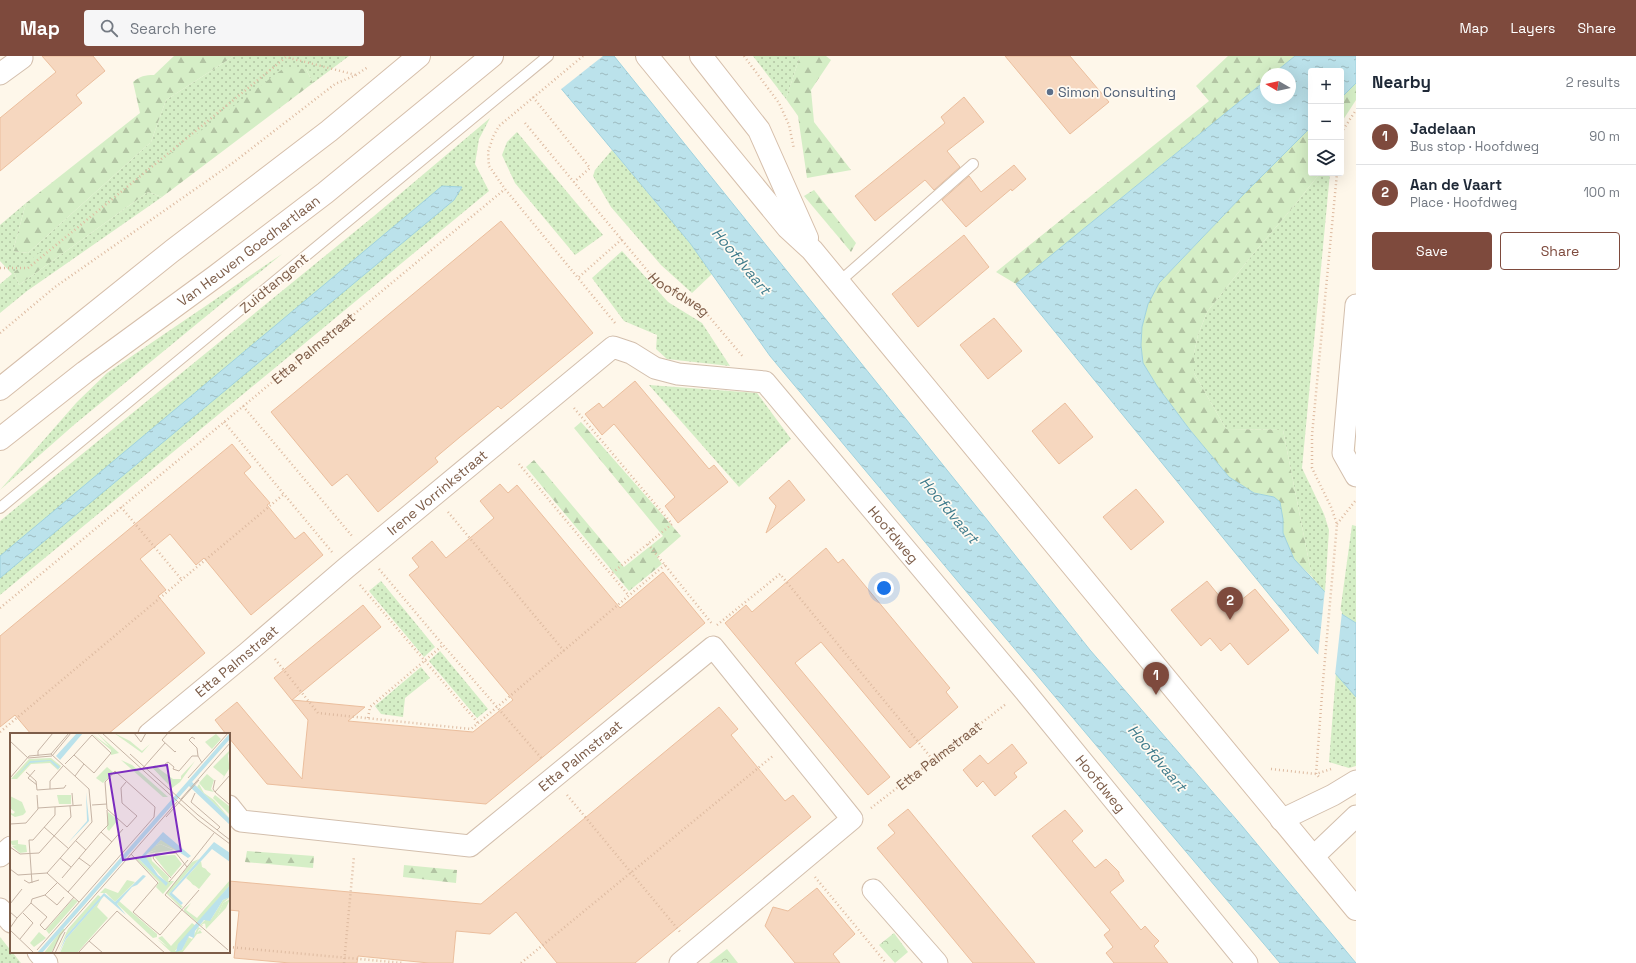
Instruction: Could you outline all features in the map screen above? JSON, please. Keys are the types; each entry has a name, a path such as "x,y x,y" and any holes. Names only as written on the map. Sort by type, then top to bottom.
{"street":[{"path":"0,389 172,251 329,131 419,56"},
{"name":"Van Heuven Goedhartlaan","path":"0,439 85,372 216,276 325,193 492,56"},
{"path":"647,56 788,228 812,250 839,282 1104,602 1281,820 1356,909"},
{"path":"701,56 759,130 812,250"},
{"path":"0,74 22,58"},
{"path":"1356,305 1343,453 1356,476"},
{"path":"613,347 631,353 655,368 678,374 765,382"},
{"name":"Irene Vorrinkstraat","path":"365,552 613,347"},
{"name":"Hoofdweg","path":"765,382 1024,690 1247,963"},
{"name":"Etta Palmstraat","path":"161,730 261,641 365,552"},
{"name":"Etta Palmstraat","path":"230,807 241,821 470,846 713,647 852,819"},
{"path":"1281,820 1333,795 1356,781"},
{"path":"1313,857 1356,816"},
{"path":"688,957 852,819"},
{"path":"0,856 10,848"},
{"path":"873,890 937,963"},
{"path":"0,909 10,921"},
{"path":"39,953 47,963"}],"lane":[{"name":"Zuidtangent","path":"0,508 548,56"},
{"path":"839,282 973,164"}],"path":[{"path":"584,56 499,126 493,137 488,152 489,166 505,189 615,323 613,347"},
{"path":"744,56 779,103 789,125 794,154"},
{"path":"0,268 28,268 286,57 356,75 335,84 234,162 55,287 0,333"},
{"path":"533,97 590,168 574,182"},
{"path":"1344,129 1356,110"},
{"name":"Hoofdweg","path":"525,123 655,280 701,306 765,382"},
{"name":"Etta Palmstraat","path":"0,608 505,189"},
{"path":"578,277 622,239"},
{"path":"560,391 672,524 611,574"},
{"path":"243,406 443,645 544,762 554,778 631,872 688,957"},
{"path":"519,464 629,596"},
{"path":"0,732 284,494"},
{"path":"434,496 564,651"},
{"path":"1337,524 1356,500"},
{"path":"121,508 182,580"},
{"path":"648,544 713,623 713,628 780,574 933,760"},
{"path":"261,641 318,713 471,729 665,565"},
{"path":"1331,595 1322,681 1316,774 1333,795"},
{"path":"368,718 370,707 443,645"},
{"name":"Etta Palmstraat","path":"852,819 874,806 1024,690"},
{"path":"521,963 789,742"},
{"path":"1269,767 1272,770 1316,774"},
{"path":"344,963 356,833"},
{"path":"802,861 886,963"},
{"path":"230,947 403,963"}],"green space":[{"path":"174,56 234,56 166,100 151,142 28,253 13,251 26,203 140,113 133,82 143,76 154,75"},
{"path":"234,56 349,56 313,83 306,69 14,272 19,285 148,192 162,197 27,291 0,313 0,284 12,274 0,261 0,225 26,203 13,251 28,253 151,142 166,100"},
{"path":"753,56 800,56 786,99"},
{"path":"800,56 826,56 831,60 811,90 814,122 851,170 807,178 798,116 786,99"},
{"path":"1228,56 1295,56 1280,68 1260,68 1260,85 1016,284 996,272 1209,101 1196,86"},
{"path":"284,68 306,69 313,83 162,197 148,192 19,285 14,272"},
{"path":"1356,83 1356,100 1344,118 1344,104 1344,95"},
{"path":"490,118 479,139 475,164 489,191 0,595 0,521 374,216"},
{"path":"1308,130 1308,176 1318,176 1207,312 1198,335 1194,353 1194,373 1226,429 1283,430 1312,577 1294,559 1283,533 1283,519 1274,497 1254,493 1229,477 1190,430 1157,386 1143,363 1141,345 1142,327 1148,304 1159,283 1242,196"},
{"path":"517,132 603,235 575,255 515,183 502,155 507,142"},
{"path":"612,150 690,243 712,274 692,293 661,265 611,207 593,176 595,170"},
{"path":"1318,176 1330,176 1302,468 1324,514 1329,530 1325,592 1312,577 1283,430 1226,429 1194,373 1194,353 1198,335 1207,312 1253,254"},
{"path":"814,190 856,243 851,252 804,196"},
{"path":"622,251 668,302 702,323 730,366 667,359 656,349 657,335 624,321 592,278"},
{"path":"282,254 75,424 0,490 77,402 107,373"},
{"path":"649,385 757,393 791,439 739,487"},
{"path":"581,422 681,536 657,557 662,564 629,591 526,467 534,460 624,567 663,536 574,428"},
{"path":"1352,525 1356,526 1356,623 1340,613"},
{"path":"381,581 435,647 424,657 369,591"},
{"path":"440,651 488,709 477,718 429,661"},
{"path":"421,667 430,678 405,698 403,717 381,714 375,706"},
{"path":"1336,673 1356,697 1356,766 1349,768 1329,762"},
{"path":"247,851 314,856 313,868 245,862"},
{"path":"404,865 457,870 456,883 403,877"},
{"path":"894,933 908,952 895,963 879,945"},
{"path":"0,937 10,949 10,953 13,953 21,963 0,963"},
{"path":"727,949 738,963 709,963"}],"water":[{"name":"Hoofdvaart","path":"534,56 614,56 1090,650 1242,826 1356,963 1280,963 970,596 770,356 690,243"},
{"path":"1295,56 1356,56 1356,83 1344,95 1344,68 1308,68 1308,130 1242,196 1159,283 1148,304 1142,327 1141,345 1143,363 1157,386 1190,430 1229,477 1254,493 1274,497 1280,502 1283,519 1283,533 1294,559 1325,592 1340,613 1356,623 1356,697 1312,647 1016,284 1260,85 1260,104 1296,104 1296,68 1280,68"},
{"path":"442,186 462,187 454,200 0,578 0,556"}],"pier":[{"path":"532,56 603,56 560,90"},
{"path":"1325,589 1342,612 1335,675 1318,656"}],"building":[{"path":"42,56 93,56 105,71 76,95 82,103 0,171 0,118 56,72"},
{"path":"1005,56 1070,56 1109,102 1070,134"},
{"path":"964,97 984,122 947,151 960,167 934,190 925,180 875,221 855,196 945,123 941,117"},
{"path":"1014,165 1026,179 1012,191 1011,189 966,227 942,200 969,176 981,192"},
{"path":"501,221 593,333 501,409 498,406 460,437 435,458 438,462 378,512 347,474 332,486 271,412"},
{"path":"964,235 989,267 918,327 892,294"},
{"path":"994,318 1022,351 988,379 960,345"},
{"path":"635,381 709,469 714,465 728,482 678,523 665,506 675,497 614,424 602,435 585,414 599,403 603,408"},
{"path":"1065,403 1093,437 1059,464 1032,431"},
{"path":"232,444 251,467 244,473 270,503 267,505 295,539 304,532 323,555 251,615 204,558 196,565 170,534 140,559 166,590 158,596 205,653 109,733 30,733 15,715 0,727 0,636"},
{"path":"789,480 805,500 766,533 776,506 769,498"},
{"path":"500,484 508,493 517,485 620,608 663,572 705,623 486,804 267,784 230,739 230,733 225,733 215,720 237,702 302,779 308,720 274,678 363,605 381,627 292,700 365,707 348,721 473,732 513,700 409,575 419,567 412,558 432,541 446,558 494,518 480,501"},
{"path":"1136,489 1164,522 1131,550 1103,517"},
{"path":"826,548 838,563 843,559 950,688 946,692 958,707 910,748 821,642 795,663 890,777 868,795 725,623 746,605 752,612"},
{"path":"1207,581 1230,609 1255,589 1289,630 1248,665 1230,643 1221,651 1210,638 1201,646 1171,610"},
{"path":"719,707 738,729 731,735 785,801 793,795 811,817 635,963 557,963 516,912 490,934 456,931 453,963 429,963 358,956 357,963 290,963 234,958 239,911 230,910 230,881 481,904"},
{"path":"1012,744 1027,763 1014,773 1017,777 995,796 983,781 977,787 963,770 980,755 988,764"},
{"path":"908,809 1035,963 973,963 877,848 895,833 888,825"},
{"path":"1065,810 1083,831 1072,841 1095,868 1106,859 1119,872 1124,881 1110,892 1141,930 1145,926 1159,941 1154,946 1168,963 1114,963 1106,953 1113,947 1104,935 1110,930 1032,836"},
{"path":"817,888 855,934 833,954 840,963 795,963 765,926 773,907 788,911"}],"place":[{"name":"Simon Consulting","path":"1050,92"},
{"name":"Aan de Vaart","path":"1230,620"},
{"name":"Jadelaan","path":"1156,695"}]}
